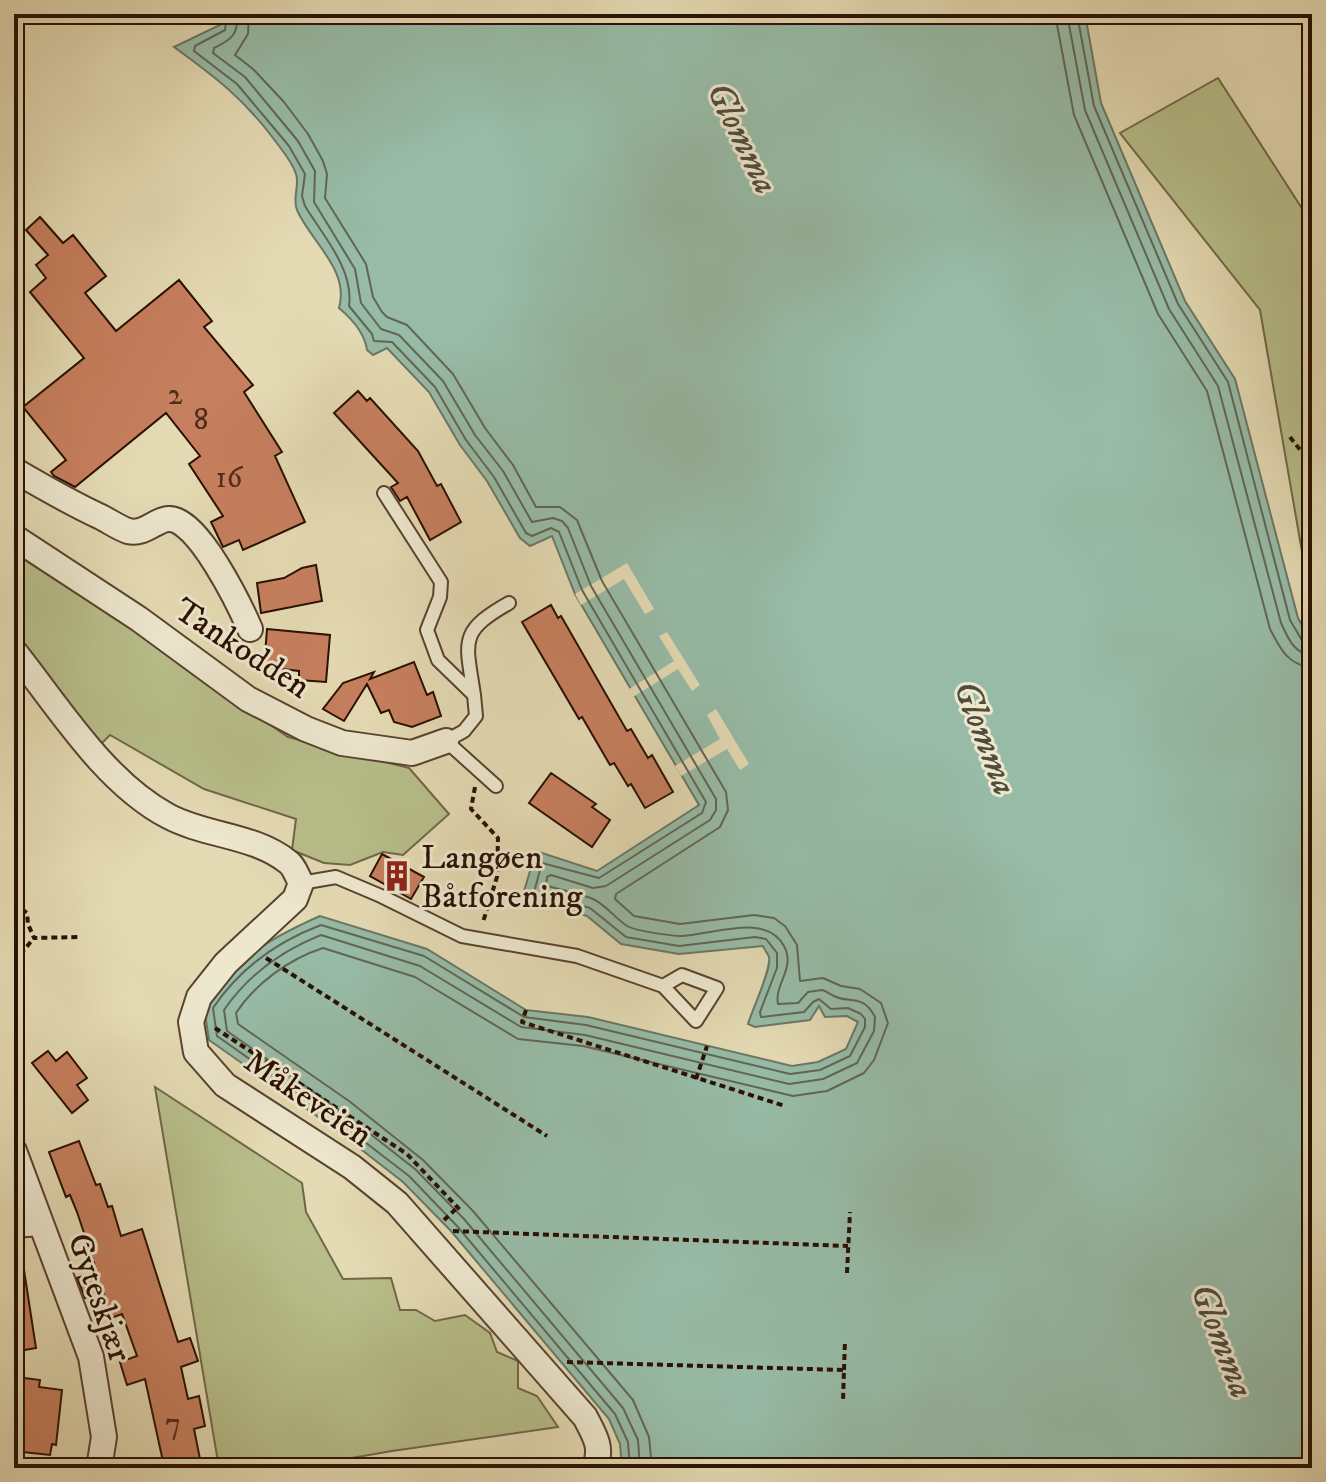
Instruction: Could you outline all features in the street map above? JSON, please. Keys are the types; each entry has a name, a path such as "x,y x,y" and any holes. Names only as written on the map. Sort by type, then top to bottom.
{"street":[{"path":"14,470 130,532 148,529 167,518 179,520 191,530 234,591 250,629"},
{"name":"Tankodden","path":"14,537 139,619 248,699 306,729 342,743 412,753 446,741"},
{"path":"14,651 104,764 133,791 168,816 267,849 291,863 301,883"},
{"name":"Måkeveien","path":"301,883 295,899 226,963 199,997 191,1022 196,1052 225,1085 352,1167 416,1222 585,1417 598,1442 599,1458 594,1468"},
{"name":"Gyteskjær","path":"14,1151 91,1357 104,1437 99,1468"},
{"path":"14,1225 40,1223"}],"lane":[{"path":"384,493 441,582 440,597 427,630 438,660 474,695"},
{"path":"474,695 467,652 469,637 482,619 509,603"},
{"name":"Tankodden","path":"446,741 464,731 476,716 474,695"},
{"path":"446,741 496,786"},
{"path":"301,883 336,877 462,936 577,956 663,986"}],"path":[{"path":"1290,437 1312,465"},
{"path":"477,939 497,877 498,851 498,838 471,809 478,770"},
{"path":"14,903 27,913 34,938"},
{"path":"14,962 34,938 78,937"},
{"path":"254,950 547,1136"},
{"path":"526,1010 522,1022 785,1106"},
{"path":"206,1022 407,1154 459,1210 442,1222"},
{"path":"696,1079 707,1046"},
{"path":"847,1273 850,1212"},
{"path":"451,1231 848,1246"},
{"path":"843,1401 845,1340"},
{"path":"561,1361 844,1370"},
{"path":"841,1459 841,1468"}],"shaded area":[{"path":"1218,78 1312,224 1312,368 1305,375 1312,412 1312,589 1309,592 1260,310 1120,133"},
{"path":"14,553 129,627 288,737 409,768 449,814 403,855 383,852 350,865 324,863 292,850 296,819 204,789 110,735 97,748 14,636"},
{"path":"155,1087 302,1183 306,1212 343,1279 391,1278 400,1310 416,1310 435,1321 465,1315 490,1333 497,1352 518,1361 518,1388 537,1396 558,1427 294,1468 219,1468"}],"water":[{"name":"Glomma","path":"219,14 1085,14 1101,103 1185,301 1235,379 1298,618 1312,643 1312,1468 622,1468 620,1444 609,1419 451,1231 403,1182 331,1126 209,1040 204,1007 229,975 269,942 320,916 427,949 526,1010 588,1017 792,1066 818,1062 846,1049 858,1022 847,1016 825,1017 819,1006 810,1020 755,1027 748,1024 769,962 763,946 679,954 621,944 587,916 522,898 536,851 597,871 699,805 575,594 552,536 530,546 520,538 429,392 387,348 373,355 367,350 357,327 339,308 341,294 334,269 297,210 297,178 289,160 239,99 174,47 220,25"}],"pier":[{"path":"627,563 654,609 645,614 624,579 581,605 575,594"},
{"path":"667,632 700,685 692,691 678,669 633,697 629,689 674,661 659,636"},
{"path":"716,709 749,764 740,770 727,749 681,776 675,766 720,739 707,715"}],"building":[{"path":"40,217 63,243 73,235 106,276 85,293 116,331 179,280 212,321 204,327 253,385 244,392 282,452 275,456 305,522 243,550 239,540 223,547 211,522 223,516 189,464 200,456 166,413 75,487 54,476 51,472 66,460 23,407 84,358 30,292 46,278 36,265 48,255 26,230"},
{"path":"358,391 367,401 370,398 418,451 437,486 441,484 461,522 430,540 407,497 400,501 391,487 398,483 334,413"},
{"path":"316,565 322,601 261,613 257,583 284,578 302,568"},
{"path":"551,605 558,618 561,616 627,731 631,729 648,758 652,755 673,792 645,808 614,763 610,765 582,717 579,719 522,622"},
{"path":"267,629 330,635 326,682 299,680 299,671 264,667"},
{"path":"414,662 427,695 433,692 441,716 412,727 394,722 389,710 381,713 367,684 344,721 323,709 343,683 374,672 370,679"},
{"path":"551,773 596,804 592,807 610,820 592,847 529,803"},
{"name":"Langøen Båtforening","path":"382,854 424,877 411,899 370,876"},
{"path":"48,1051 56,1061 67,1052 87,1078 77,1085 88,1100 72,1113 32,1063"},
{"path":"79,1141 96,1185 100,1184 108,1207 112,1206 121,1236 142,1229 178,1342 190,1338 198,1361 181,1367 188,1399 199,1396 205,1426 194,1429 200,1459 164,1466 145,1379 127,1385 120,1362 137,1356 122,1314 111,1318 103,1292 85,1298 77,1278 97,1272 77,1212 70,1195 66,1197 49,1152"},
{"path":"24,1270 36,1348 14,1352 14,1271"},
{"path":"17,1377 40,1380 39,1387 62,1390 56,1445 52,1444 50,1455 23,1452 24,1441 20,1440 24,1406 14,1405"}],"place":[{"name":"Langøen Båtforening","path":"397,876"}]}
